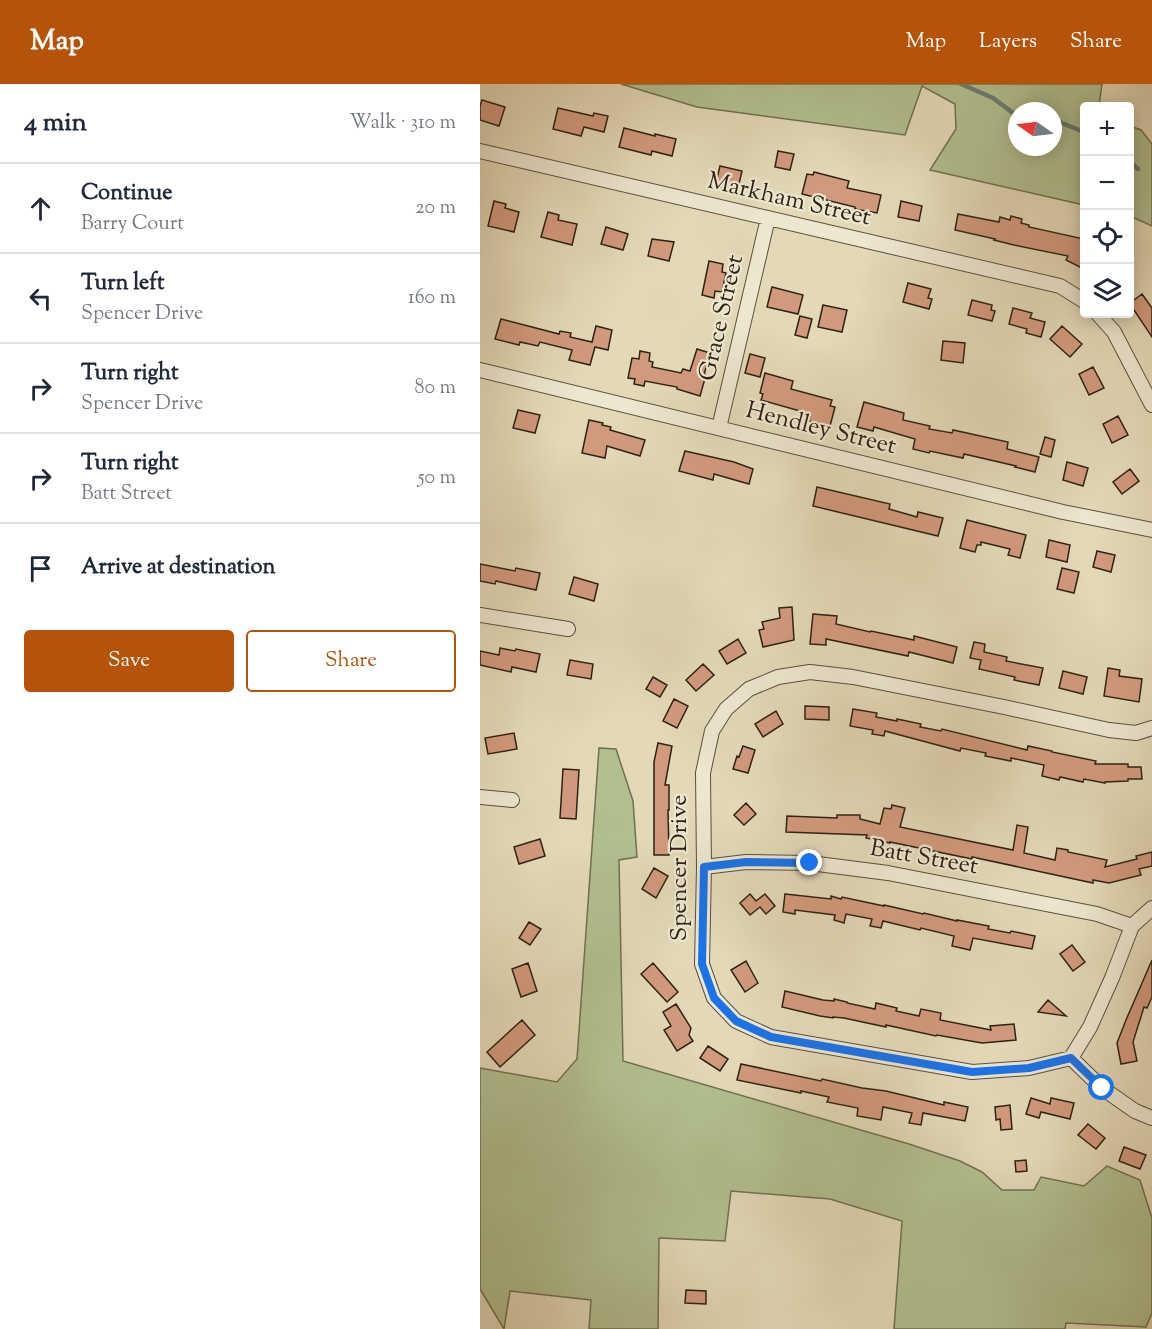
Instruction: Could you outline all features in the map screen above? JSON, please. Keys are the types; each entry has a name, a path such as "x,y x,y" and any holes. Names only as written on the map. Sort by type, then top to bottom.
{"street":[{"name":"Markham Street","path":"480,151 1060,286 1080,298"},
{"name":"Grace Street","path":"719,428 768,218"},
{"path":"1102,318 1114,332 1152,405"},
{"name":"Hendley Street","path":"480,370 1052,509 1152,530"},
{"path":"480,615 568,629"},
{"name":"Spencer Drive","path":"1071,1058 1029,1068 972,1072 771,1037 736,1021 714,998 702,964 704,773 712,731 726,708 749,689 778,677 810,672 853,677 1109,730 1136,733 1152,728"},
{"path":"480,797 512,800"},
{"name":"Batt Street","path":"704,867 746,862 810,863 888,873 1097,914 1131,926"},
{"path":"1152,908 1131,926 1112,978 1090,1027 1071,1058 1102,1088 1136,1111 1152,1118"}],"green space":[{"path":"621,84 1102,84 1100,102 1080,102 1080,204 930,170 956,129 955,104 922,86 905,135 697,107"},
{"path":"1134,127 1141,130 1152,144 1152,226 1134,218"},
{"path":"599,748 616,749 633,801 637,857 619,860 623,1061 960,1161 982,1172 1002,1190 1034,1190 1041,1177 1084,1186 1107,1166 1140,1180 1152,1218 1152,1313 1146,1327 1066,1323 1065,1329 894,1329 902,1221 830,1199 731,1191 725,1241 659,1238 658,1329 589,1329 591,1300 510,1291 504,1329 480,1289 480,1068 557,1082 577,1059"}],"building":[{"path":"482,100 505,107 499,126 480,120"},
{"path":"558,108 593,116 594,113 608,116 604,132 584,127 581,136 553,129"},
{"path":"624,128 676,139 672,156 652,151 651,155 619,147"},
{"path":"778,151 794,154 790,170 775,167"},
{"path":"720,166 742,171 737,192 715,187"},
{"path":"814,172 849,181 847,188 881,195 877,213 802,194 807,174 813,175"},
{"path":"494,201 506,204 505,208 519,212 514,232 488,226"},
{"path":"901,201 922,206 919,221 898,217"},
{"path":"548,212 559,215 558,220 577,224 572,245 541,237"},
{"path":"958,214 999,222 1000,217 1010,220 1011,216 1022,219 1021,223 1029,227 1080,238 1080,267 1066,260 1068,256 955,230"},
{"path":"606,227 628,234 623,250 601,244"},
{"path":"652,239 674,242 669,261 648,256"},
{"path":"709,261 723,264 722,272 726,273 722,292 715,291 714,298 702,295"},
{"path":"908,283 931,289 928,298 932,299 929,309 903,302"},
{"path":"772,287 803,295 798,314 767,307"},
{"path":"1142,294 1152,308 1152,337 1134,310 1134,300"},
{"path":"972,300 992,305 991,310 995,311 992,321 968,315"},
{"path":"823,305 847,310 842,332 818,327"},
{"path":"1013,308 1032,313 1030,318 1045,322 1041,337 1026,333 1027,329 1009,324"},
{"path":"800,316 812,319 807,338 795,335"},
{"path":"501,319 559,334 560,331 571,333 570,337 592,342 596,326 612,330 608,350 595,347 590,365 569,360 572,350 540,342 538,346 520,342 519,345 495,339"},
{"path":"1062,326 1082,344 1070,357 1050,339"},
{"path":"943,341 965,343 963,363 941,360"},
{"path":"697,349 710,353 700,396 677,389 677,387 645,381 644,386 634,384 635,379 628,378 632,358 639,359 640,351 650,353 649,361 653,362 652,367 681,373 683,369 690,371"},
{"path":"750,354 765,358 760,377 745,373"},
{"path":"1093,367 1104,388 1089,395 1079,374"},
{"path":"765,373 793,381 791,389 832,400 830,406 835,407 830,426 809,421 810,417 799,414 800,411 761,400 763,394 760,393"},
{"path":"864,402 904,413 903,420 930,426 929,429 952,433 953,430 1008,442 1007,449 1039,457 1035,472 964,454 963,458 913,449 915,439 874,427 873,431 857,427"},
{"path":"518,410 540,415 535,433 513,428"},
{"path":"1118,416 1128,435 1112,443 1103,424"},
{"path":"589,420 603,423 602,425 611,427 610,430 645,440 640,456 607,446 605,458 582,453"},
{"path":"1045,437 1055,440 1051,457 1040,454"},
{"path":"685,451 734,462 753,469 749,484 714,474 713,480 679,471"},
{"path":"1067,462 1088,468 1083,486 1063,480"},
{"path":"1130,469 1139,481 1122,494 1113,482"},
{"path":"817,487 890,504 889,509 917,517 918,512 943,518 938,536 813,506"},
{"path":"967,520 1026,535 1020,558 1008,555 1010,549 981,542 981,545 977,545 975,552 960,548"},
{"path":"1049,540 1070,545 1067,562 1046,557"},
{"path":"1097,551 1115,555 1111,572 1093,567"},
{"path":"480,564 540,573 536,590 496,581 495,584 480,581"},
{"path":"1062,568 1079,572 1074,593 1057,589"},
{"path":"574,577 598,584 594,601 569,594"},
{"path":"792,607 794,640 763,647 759,630 764,629 762,622 780,618 779,608"},
{"path":"813,614 837,616 836,624 870,632 914,640 914,636 957,647 953,663 909,652 908,656 826,639 826,645 810,644"},
{"path":"738,639 746,653 727,664 719,651"},
{"path":"974,642 985,644 984,652 1007,657 1006,661 1043,668 1039,685 979,669 981,660 970,658"},
{"path":"500,648 540,654 536,672 512,667 511,672 480,665 480,651 499,655"},
{"path":"570,660 593,664 591,679 567,675"},
{"path":"703,664 714,675 696,691 686,680"},
{"path":"1108,668 1120,670 1119,676 1142,679 1139,702 1104,696"},
{"path":"1063,671 1087,677 1083,694 1059,688"},
{"path":"653,677 667,685 660,697 646,689"},
{"path":"674,699 688,706 677,728 663,721"},
{"path":"805,706 829,707 829,720 805,719"},
{"path":"853,709 877,713 876,717 921,724 920,727 941,731 942,729 1027,750 1028,746 1096,761 1095,764 1128,764 1128,767 1141,767 1142,779 1105,783 1084,779 1083,782 1060,777 1059,780 1042,776 1044,765 1011,758 1011,761 985,756 986,753 961,748 960,751 885,731 884,736 872,734 873,730 850,726"},
{"path":"776,711 783,724 763,737 755,724"},
{"path":"514,733 517,749 488,754 485,738"},
{"path":"658,743 672,746 665,785 669,785 669,855 654,855 654,762"},
{"path":"743,746 755,750 748,773 733,769"},
{"path":"563,769 579,770 576,819 560,818"},
{"path":"746,803 756,814 744,825 734,815"},
{"path":"892,805 905,808 900,827 1013,850 1017,825 1028,827 1024,853 1055,860 1057,848 1107,860 1105,867 1137,859 1136,856 1152,852 1152,866 1139,869 1141,875 1109,883 1093,880 1093,883 972,857 972,859 866,838 867,835 786,832 787,816 837,818 837,815 860,815 860,819 880,824 884,808 891,809"},
{"path":"540,839 545,856 519,864 514,847"},
{"path":"654,868 668,876 656,898 642,889"},
{"path":"750,894 756,901 765,894 775,906 766,914 760,907 750,915 740,903"},
{"path":"785,894 831,899 831,896 841,899 842,897 989,926 988,929 1035,936 1032,949 973,938 970,950 952,946 954,936 921,928 920,930 883,921 881,928 870,926 872,919 846,914 844,923 834,920 835,915 795,910 795,914 783,912"},
{"path":"529,922 541,929 530,945 519,938"},
{"path":"1072,945 1085,962 1073,971 1060,954"},
{"path":"1152,960 1152,997 1147,1008 1144,1007 1133,1042 1137,1061 1121,1064 1117,1043"},
{"path":"746,961 758,983 745,992 731,970"},
{"path":"528,963 537,991 521,997 512,969"},
{"path":"653,963 678,992 667,1002 641,974"},
{"path":"785,991 875,1009 876,1003 897,1008 896,1011 919,1016 921,1009 941,1013 940,1020 991,1030 990,1026 1014,1024 1016,1040 982,1043 844,1018 820,1016 782,1007"},
{"path":"1048,1000 1066,1016 1038,1012"},
{"path":"676,1004 691,1028 689,1035 693,1041 677,1051 664,1030 671,1026 663,1012"},
{"path":"522,1020 535,1035 500,1067 487,1052"},
{"path":"708,1046 728,1059 720,1071 700,1058"},
{"path":"741,1064 821,1081 822,1079 886,1091 944,1105 944,1102 968,1107 965,1121 923,1113 921,1125 909,1123 912,1113 883,1107 881,1120 857,1116 858,1108 827,1102 829,1097 737,1080"},
{"path":"1031,1098 1050,1104 1051,1098 1074,1103 1070,1119 1041,1112 1039,1118 1026,1114"},
{"path":"1010,1105 1012,1129 1001,1130 1000,1119 996,1120 995,1107"},
{"path":"1088,1124 1105,1138 1096,1149 1078,1135"},
{"path":"1124,1147 1146,1155 1140,1169 1119,1161"},
{"path":"1026,1160 1027,1171 1016,1172 1015,1161"},
{"path":"686,1290 706,1291 706,1304 685,1303"}],"waterway":[{"path":"961,84 993,98 1008,109"},
{"path":"1062,123 1080,130"},
{"path":"1134,166 1138,169"}],"route":[{"path":"810,863 746,862 704,867 702,964 714,998 736,1021 771,1037 972,1072 1029,1068 1071,1058 1102,1088"}]}
